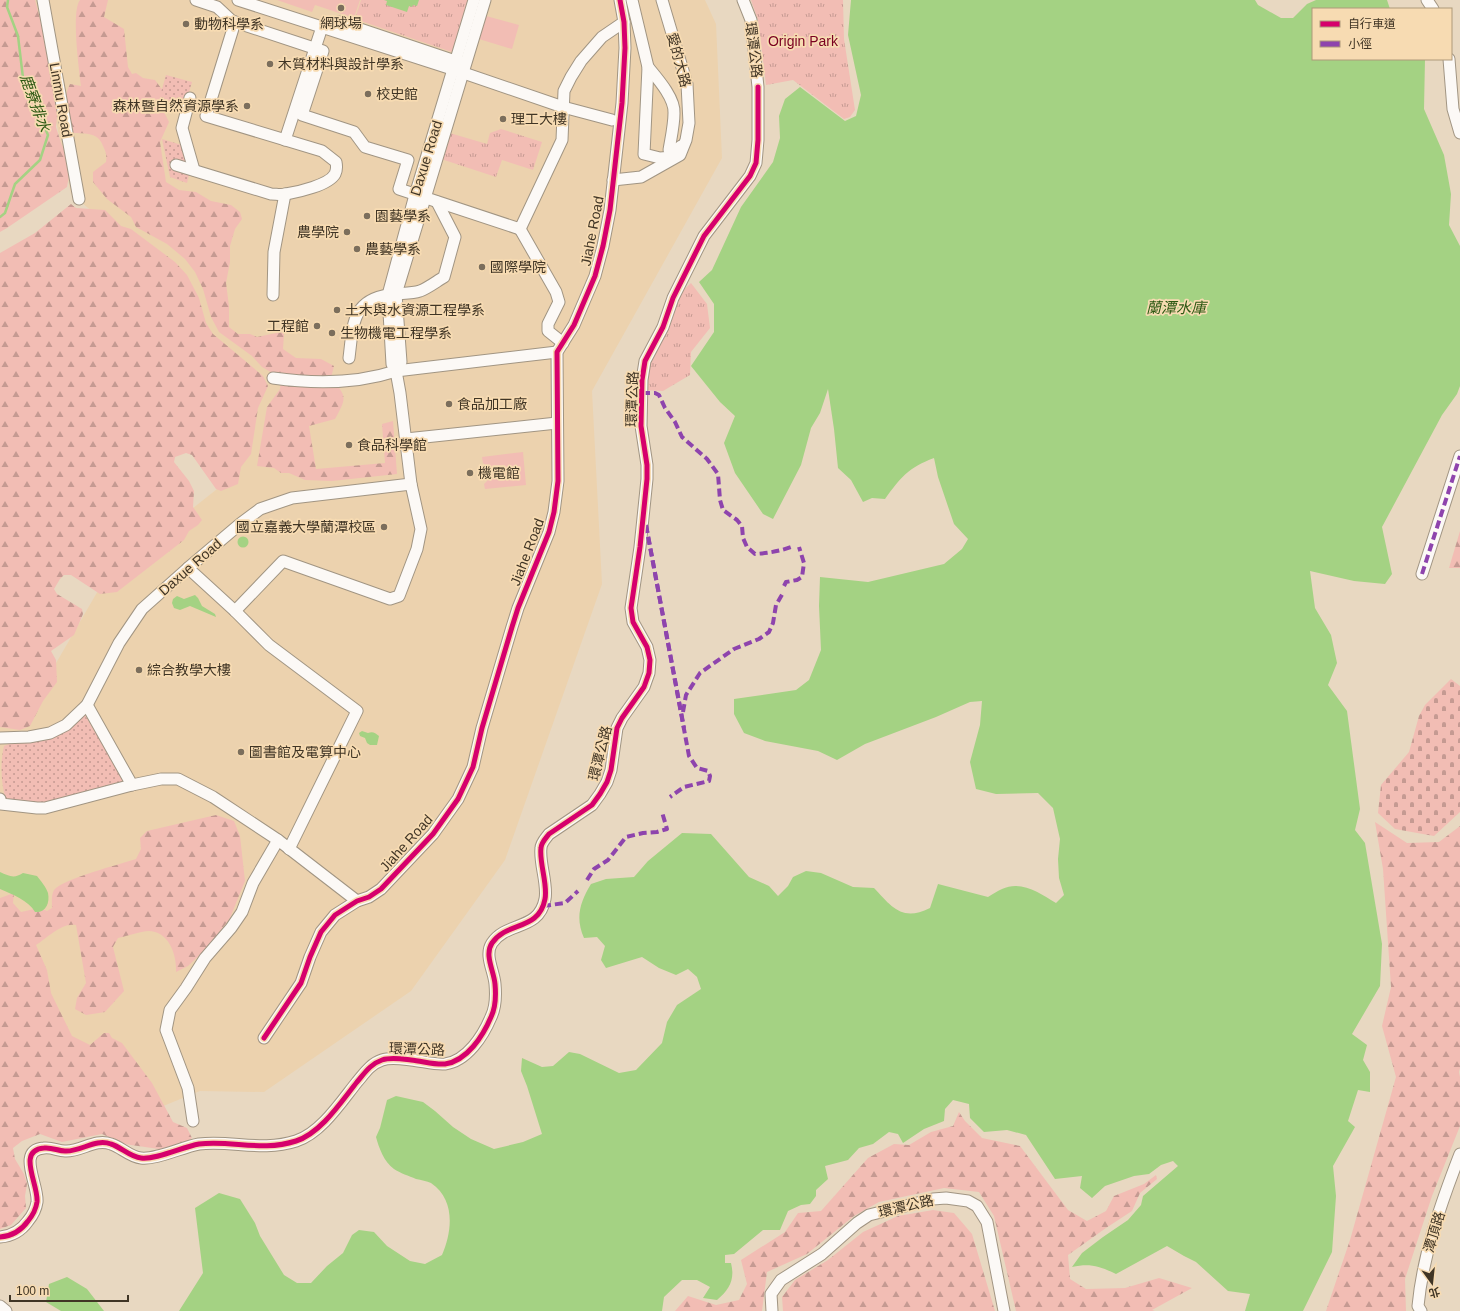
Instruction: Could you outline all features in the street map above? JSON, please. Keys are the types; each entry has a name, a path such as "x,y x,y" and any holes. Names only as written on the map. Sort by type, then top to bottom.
{"street":[{"name":"Linmu Road","path":"43,0 78,199"},
{"path":"196,0 217,7 232,21 323,51 302,115 354,132 365,147 408,160 399,189 520,229 556,292 559,302 548,324 548,331 560,348 396,371 380,376 322,383 273,378"},
{"path":"238,0 322,27 459,66 563,107 612,120"},
{"name":"Daxue Road","path":"392,294 459,66 474,0"},
{"path":"459,66 485,0"},
{"name":"Jiahe Road","path":"264,1038 301,983 321,932 335,915 357,901 369,897 381,889 433,834 458,799 473,767 482,728 518,608 548,532 554,512 558,481 557,422 560,348 574,325 595,276 604,246 613,180 622,103 625,48 624,22 620,0"},
{"path":"632,0 648,67 644,154 660,158 670,158 680,155"},
{"name":"愛的大路","path":"662,0 687,84 689,123 686,140 680,155"},
{"name":"環潭公路","path":"0,1237 16,1234 34,1213 37,1200 35,1184 29,1164 30,1158 35,1150 54,1148 66,1151 101,1142 111,1143 135,1157 151,1158 181,1148 210,1143 267,1147 296,1141 311,1134 323,1123 370,1066 382,1060 392,1058 443,1064 454,1062 469,1052 491,1018 495,1006 495,983 488,951 491,944 500,934 536,918 542,910 546,898 540,848 545,838 549,834 592,805 600,794 607,782 617,728 622,718 644,687 649,674 650,660 647,647 633,622 631,608 640,547 647,480 647,465 641,426 642,380 646,361 663,327 673,298 704,236 750,176 756,162 758,140 758,87 751,20 743,0"},
{"path":"176,165 271,194 285,194 308,189 330,180 337,170 336,162 322,151 206,116 235,22"},
{"path":"520,229 562,140 564,91 581,61 602,37 624,22"},
{"path":"285,140 322,27"},
{"path":"1449,60 1453,108 1460,133"},
{"path":"648,67 658,78 672,102 674,112 669,150 677,150 686,140"},
{"path":"190,98 182,128 194,170"},
{"path":"613,180 641,177 680,155"},
{"path":"273,295 274,252 285,194"},
{"path":"349,358 352,327 356,316 364,304 392,294 420,291 444,277 455,237 437,202"},
{"path":"235,611 283,561 390,599 399,596 417,549 422,529 411,484 396,371 392,364 392,294"},
{"path":"406,439 557,422"},
{"path":"1422,574 1460,456"},
{"name":"Daxue Road","path":"0,738 29,737 50,733 66,725 87,705 119,643 142,609 188,568 260,509 292,498 411,484"},
{"path":"188,568 235,611 269,645 357,711 289,849"},
{"path":"87,705 132,785"},
{"path":"0,799 1,804 45,808 132,785 160,779 178,779 213,797 278,840 357,901"},
{"path":"193,1121 188,1088 166,1030 170,1010 205,958 235,923 242,912 253,883 278,840"},
{"name":"潭頂路","path":"1422,1311 1418,1306 1426,1258 1460,1154"},
{"name":"環潭公路","path":"772,1311 771,1294 781,1280 822,1254 857,1223 869,1215 933,1199 946,1198 968,1201 977,1206 982,1212 987,1222 1004,1311"},
{"path":"0,1306 6,1311"}],"shaded area":[{"name":"國立嘉義大學蘭潭校區","path":"31,0 705,0 716,24 722,158 592,391 602,584 505,860 411,991 264,1092 200,1091 156,1109 63,1044 0,965 0,722 41,689 106,577 231,478 158,265 71,194"}],"green space":[{"path":"0,0 35,0 51,61 58,105 56,127 61,143 71,165 67,187 0,232"},
{"path":"80,0 108,0 104,17 124,29 128,67 132,74 136,73 143,78 155,80 164,92 166,100 164,112 169,122 160,142 166,182 179,190 196,192 211,201 231,205 240,212 242,219 235,229 230,246 230,262 226,283 229,306 229,327 238,334 250,334 257,337 281,332 284,334 283,349 296,358 321,359 334,366 331,378 340,389 344,397 342,406 335,419 309,426 316,469 385,463 382,424 393,421 397,474 332,481 305,480 289,473 281,473 274,468 257,466 267,407 280,389 281,378 262,367 252,356 219,332 211,317 203,289 195,272 185,259 167,244 136,227 131,217 107,199 93,182 93,172 106,162 106,152 101,141 89,134 69,133 66,96 70,84 81,86 77,54 76,28 77,6"},
{"name":"網球場","path":"277,0 360,0 354,18 315,5 312,12"},
{"path":"361,0 468,0 452,52 355,19"},
{"name":"Origin Park","path":"751,0 843,0 844,39 855,110 850,117 844,119 793,80 766,85 758,20"},
{"path":"486,16 519,25 512,49 479,39"},
{"path":"166,75 192,82 184,109 158,103"},
{"path":"501,129 542,142 533,170 502,160 496,177 435,157 443,131 487,144 490,133"},
{"path":"162,139 185,146 191,166 187,183 170,177"},
{"path":"71,204 76,208 105,210 121,226 131,229 175,262 187,275 199,298 206,323 213,334 263,376 268,386 258,408 251,454 241,467 238,484 221,491 216,489 192,455 186,453 175,457 174,462 189,481 194,491 193,507 202,520 198,525 189,531 184,540 117,592 100,594 71,575 64,575 60,579 54,589 57,594 82,609 83,614 74,635 51,651 56,660 57,682 43,701 30,726 20,730 0,727 0,253 35,233"},
{"path":"691,283 707,304 710,328 691,352 690,375 663,391 643,390 649,364 678,295"},
{"path":"523,452 526,485 485,489 484,484 489,479 488,467 483,463 482,457"},
{"path":"1460,531 1460,568 1449,568"},
{"path":"1451,679 1460,686 1460,812 1434,836 1395,829 1378,813 1381,785 1409,752 1419,716 1425,705"},
{"path":"85,715 126,784 43,805 6,801 2,773 4,746 67,728"},
{"path":"216,815 234,821 240,836 245,881 230,918 209,946 188,966 176,972 175,958 170,945 166,939 155,932 148,931 118,938 113,947 124,991 105,1012 86,1015 75,1009 77,998 86,983 76,925 60,928 36,945 47,970 51,993 72,1036 90,1045 104,1033 109,1033 112,1038 122,1043 152,1083 173,1122 187,1128 192,1138 183,1144 159,1149 124,1144 102,1134 62,1142 40,1134 22,1141 13,1148 15,1159 24,1174 27,1184 25,1196 26,1208 11,1225 0,1229 0,898 14,893 13,903 21,912 39,908 47,911 52,908 53,892 59,886 68,881 136,859 141,849 140,838 147,831"},
{"path":"1375,822 1407,843 1439,842 1460,826 1460,1126 1432,1196 1405,1279 1406,1311 1326,1311 1350,1240 1396,1077 1382,1026 1391,987 1383,869"},
{"path":"959,1112 965,1121 982,1138 1020,1146 1068,1210 1087,1221 1106,1211 1114,1196 1144,1184 1156,1175 1157,1179 1140,1193 1132,1211 1068,1255 1070,1279 1086,1289 1125,1288 1159,1278 1192,1288 1152,1310 1155,1311 1016,1311 994,1216 979,1192 944,1188 879,1202 854,1216 807,1254 767,1272 762,1311 675,1311 688,1296 716,1305 739,1300 747,1284 741,1260 785,1232 798,1213 821,1211 868,1158 894,1144 909,1145 931,1132 953,1126"},
{"path":"933,1210 954,1213 972,1234 995,1311 783,1311 782,1297 795,1280 828,1260 863,1232 898,1216"}],"water":[{"path":"384,0 419,0 417,6 409,6 407,12 386,5 387,1"},
{"name":"蘭潭水庫","path":"851,0 1255,0 1258,5 1281,18 1293,18 1307,4 1316,0 1387,0 1390,8 1312,8 1312,60 1425,60 1424,109 1444,155 1451,194 1449,225 1460,246 1460,386 1457,394 1442,415 1382,527 1392,574 1385,584 1354,581 1310,571 1315,608 1331,635 1337,663 1328,685 1347,711 1360,809 1355,830 1365,843 1382,944 1380,986 1352,1034 1367,1045 1363,1060 1370,1072 1370,1092 1358,1090 1348,1121 1355,1127 1333,1166 1336,1196 1332,1252 1303,1311 1245,1311 1250,1294 1228,1291 1196,1262 1167,1246 1116,1274 1089,1265 1072,1267 1082,1253 1128,1220 1141,1205 1143,1196 1178,1166 1173,1161 1161,1165 1149,1174 1134,1176 1105,1186 1092,1198 1080,1188 1082,1176 1055,1179 1026,1135 1007,1130 984,1132 970,1118 969,1104 953,1100 945,1109 944,1121 924,1129 903,1143 898,1134 889,1132 873,1144 859,1148 848,1160 825,1166 828,1179 816,1190 816,1196 810,1204 801,1205 788,1211 780,1230 763,1230 734,1254 725,1255 725,1263 731,1263 732,1279 728,1288 717,1300 703,1298 710,1287 697,1280 682,1280 664,1297 662,1311 179,1311 203,1273 195,1208 219,1193 240,1199 255,1223 260,1236 284,1275 297,1283 311,1283 327,1266 343,1253 352,1235 359,1230 374,1232 387,1246 410,1261 425,1264 442,1255 450,1227 450,1217 445,1198 431,1183 416,1179 390,1166 382,1154 379,1146 376,1137 380,1128 387,1100 396,1096 423,1102 453,1127 471,1139 494,1149 523,1142 542,1134 521,1071 522,1058 542,1067 553,1066 569,1052 580,1054 619,1073 636,1070 662,1043 667,1022 677,1005 701,989 697,977 688,969 676,975 659,968 642,957 606,968 601,960 605,946 597,937 584,938 581,931 579,917 580,910 584,897 591,884 606,879 634,877 648,861 682,833 711,834 749,877 769,886 778,896 788,886 793,877 806,871 821,873 853,887 874,888 892,906 905,913 920,912 930,908 938,884 988,897 1009,887 1023,887 1037,892 1056,903 1064,895 1059,878 1058,859 1060,839 1053,808 1038,793 996,794 976,789 970,762 980,725 982,701 970,702 936,717 865,744 837,760 818,751 765,741 744,733 734,714 734,699 796,690 809,680 821,650 819,606 820,577 868,582 944,564 962,549 968,539 954,524 938,477 934,458 906,474 885,499 872,498 863,502 851,480 838,468 828,389 820,413 811,428 801,465 773,519 763,514 735,473 724,443 735,416 720,402 691,366 714,332 714,304 699,282 712,270 741,207 773,162 780,138 779,116 785,99 800,87 845,121 856,116 861,95 848,35"},
{"path":"241,537 245,537 247,538 247,546 241,547 238,544 238,540"},
{"path":"195,595 202,606 215,614 216,617 190,606 180,610 174,608 172,603 173,599 177,596 184,599"},
{"path":"362,731 368,733 371,732 379,736 377,745 370,745 367,743 365,738 360,736 359,733"},
{"path":"0,872 12,876 17,876 23,873 37,876 45,886 48,893 48,904 46,907 42,911 35,912 29,904 0,889"},
{"path":"67,1277 87,1289 104,1311 61,1311 46,1302 49,1284"}],"waterway":[{"name":"鹿寮排水","path":"0,217 5,213 15,184 40,160 48,135 23,78 18,36 7,7 8,0"}],"marked path":[{"path":"642,393 655,393 659,395 682,437 707,459 718,474 720,500 723,510 737,520 742,526 743,538 747,547 755,554 775,552 794,546"},
{"path":"1422,574 1460,456"},
{"path":"646,525 684,728"},
{"path":"646,525 689,756 697,768 708,771 710,776 709,781 684,787 670,797"},
{"path":"784,586 786,582 797,580 802,577 804,563 799,547"},
{"path":"683,712 686,695 700,673 734,649 759,639 769,632 773,623 776,605 783,593"},
{"path":"587,880 594,869 608,860 626,837 667,829 662,812"},
{"path":"543,906 565,903 578,891"}],"cycle path":[{"path":"264,1038 301,983 321,932 335,915 357,901 369,897 381,889 433,834 458,799 473,767 482,728 518,608 549,532 554,512 558,481 557,352 574,325 595,276 610,210 622,103 625,48 624,22 620,0"},
{"path":"0,1237 12,1234 19,1230 30,1219 35,1210 37,1195 30,1161 31,1155 36,1150 47,1148 71,1151 94,1144 105,1143 115,1145 133,1156 147,1158 199,1144 223,1143 271,1146 296,1141 305,1137 322,1124 365,1073 378,1062 385,1059 396,1058 437,1064 453,1062 467,1053 484,1032 493,1013 496,992 489,958 492,943 498,936 506,931 530,921 542,909 546,893 541,860 542,844 549,834 592,805 600,794 607,782 611,770 617,728 622,718 644,687 649,673 650,660 647,647 633,622 631,608 640,547 647,479 647,465 641,426 642,380 645,361 663,327 673,298 704,236 750,176 756,163 758,140 758,87"}],"place":[{"name":"網球場","path":"341,8"},
{"name":"動物科學系","path":"186,24"},
{"name":"木質材料與設計學系","path":"270,64"},
{"name":"校史館","path":"368,94"},
{"name":"森林暨自然資源學系","path":"247,106"},
{"name":"理工大樓","path":"503,119"},
{"name":"園藝學系","path":"367,216"},
{"name":"農學院","path":"347,232"},
{"name":"農藝學系","path":"357,249"},
{"name":"國際學院","path":"482,267"},
{"name":"土木與水資源工程學系","path":"337,310"},
{"name":"工程館","path":"317,326"},
{"name":"生物機電工程學系","path":"332,333"},
{"name":"食品加工廠","path":"449,404"},
{"name":"食品科學館","path":"349,445"},
{"name":"機電館","path":"470,473"},
{"name":"國立嘉義大學蘭潭校區","path":"384,527"},
{"name":"綜合教學大樓","path":"139,670"},
{"name":"圖書館及電算中心","path":"241,752"}]}
